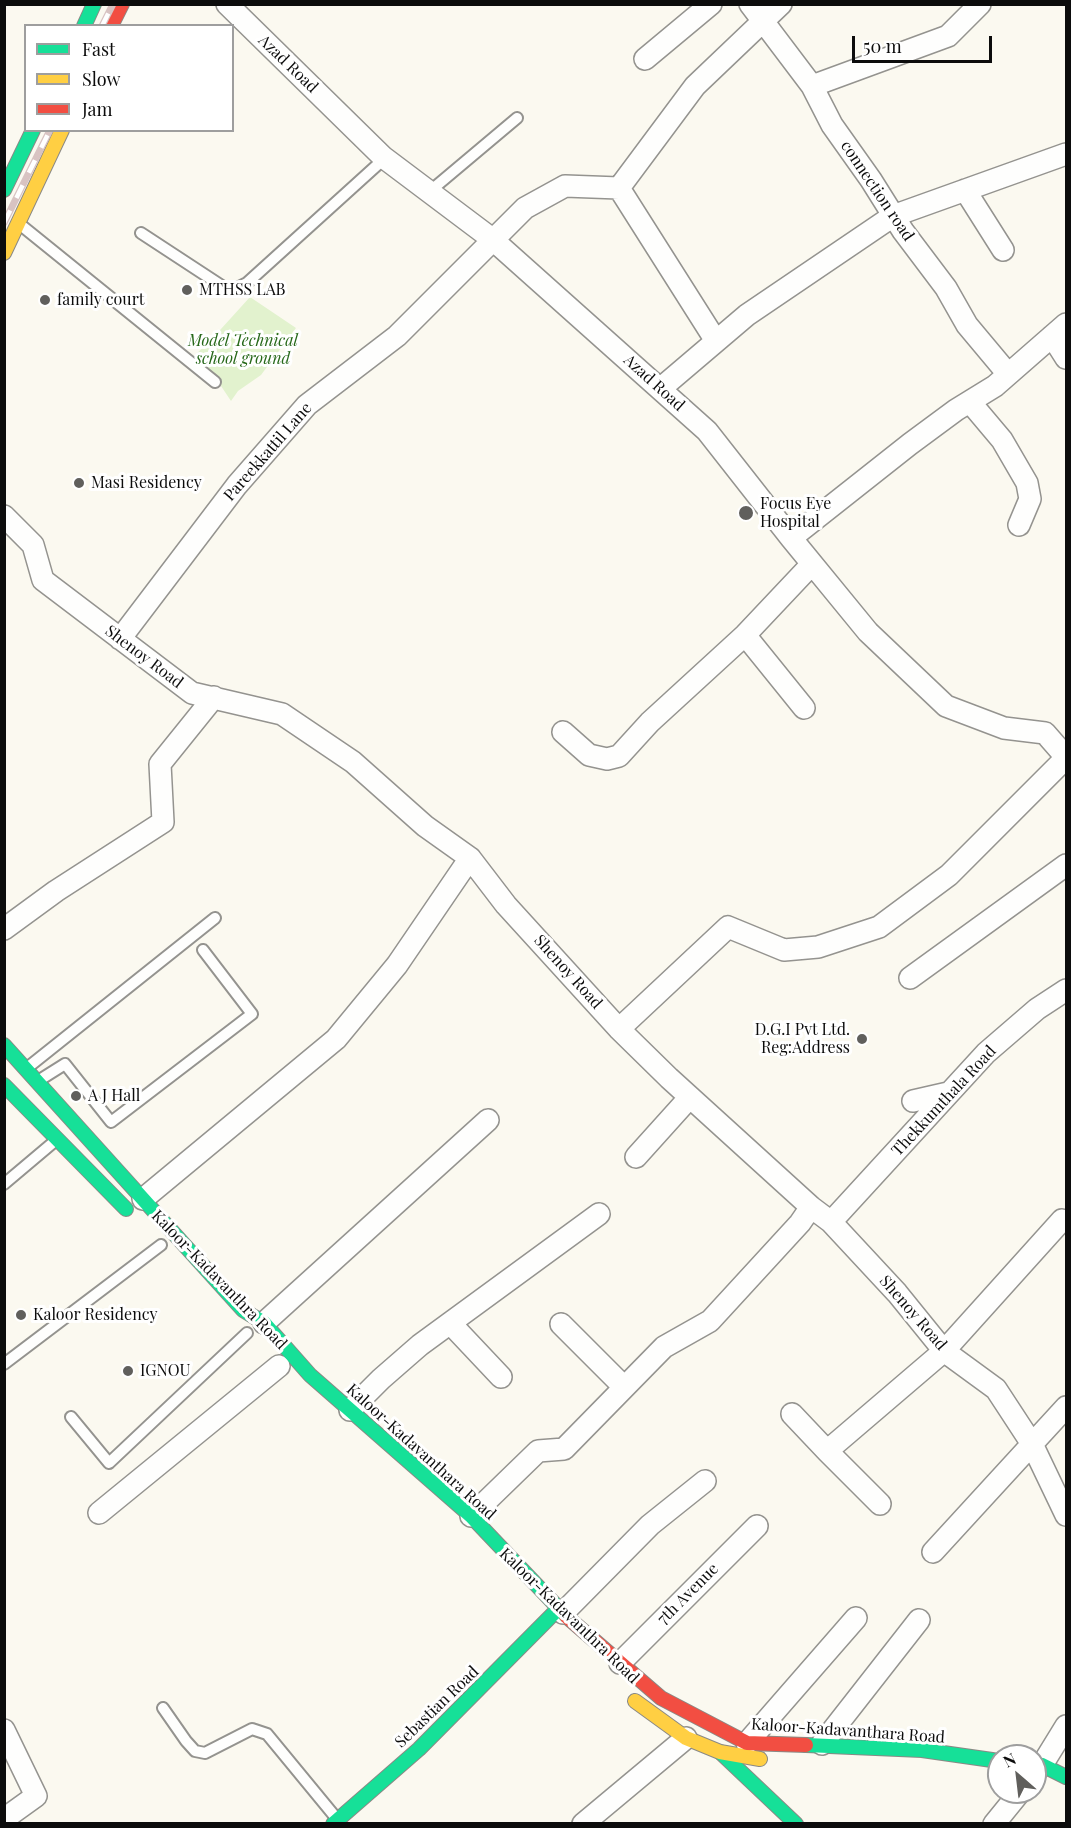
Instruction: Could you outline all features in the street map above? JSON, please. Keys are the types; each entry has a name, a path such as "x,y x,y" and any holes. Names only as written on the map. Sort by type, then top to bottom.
{"main road":[{"path":"112,24 122,4"},
{"path":"4,190 32,132"},
{"path":"4,253 61,132"},
{"name":"Kaloor-Kadavanthara Road","path":"4,1045 243,1310 255,1332 310,1375 471,1516 552,1617 620,1663 661,1698 747,1743 822,1744 922,1750 987,1759"},
{"name":"Kaloor-Kadavanthra Road","path":"4,1084 137,1220"},
{"name":"Kaloor-Kadavanthra Road","path":"225,1310 255,1332"},
{"name":"Sebastian Road","path":"337,1822 419,1749 552,1617"},
{"name":"Kaloor-Kadavanthra Road","path":"626,1695 686,1738 720,1752 769,1761"},
{"path":"720,1752 796,1824"},
{"path":"1047,1770 1066,1777"}],"street":[{"name":"Azad Road","path":"227,4 385,158 492,239 707,431 868,632 946,706 1004,728 1045,733 1066,757"},
{"path":"645,58 711,4"},
{"name":"connection road","path":"750,4 812,86 832,125 893,216 946,288 967,325 1008,374"},
{"path":"716,341 619,188 695,86 782,4"},
{"path":"812,86 948,36 980,4"},
{"path":"660,389 747,315 893,216 1066,154"},
{"name":"Pareekkattil Lane","path":"120,639 237,484 307,405 397,336 525,208 565,186 619,188"},
{"path":"965,190 1002,250"},
{"path":"791,538 910,444 995,386 1059,330 1066,358"},
{"path":"970,402 1002,440 1027,483 1030,499 1019,525"},
{"name":"Shenoy Road","path":"4,516 33,545 44,580 192,693 282,714 353,762 425,826 470,858 506,905 620,1029 690,1097 811,1207 831,1222 897,1293 944,1352 996,1389 1032,1444 1066,1515"},
{"path":"563,732 589,755 607,759 619,756 651,722 745,635 812,564"},
{"path":"745,635 804,708"},
{"path":"4,929 56,891 163,822 160,764 214,698"},
{"path":"620,1029 728,927 784,950 818,947 879,927 949,875 1066,757"},
{"path":"143,1199 336,1039 397,965 470,858"},
{"path":"910,978 1066,865"},
{"name":"Thekkumthala Road","path":"831,1222 986,1053 1029,1016 1066,990"},
{"path":"4,1084 32,1074"},
{"path":"913,1101 948,1093"},
{"path":"636,1157 690,1097"},
{"path":"255,1332 488,1120"},
{"path":"471,1516 538,1451 564,1449 664,1347 710,1321 800,1223 811,1207"},
{"path":"350,1410 420,1345 599,1214"},
{"path":"826,1451 944,1352 1062,1220"},
{"path":"451,1324 501,1377"},
{"path":"561,1324 624,1387"},
{"path":"99,1513 281,1368"},
{"path":"933,1552 1066,1407"},
{"path":"792,1414 880,1504"},
{"path":"552,1617 650,1525 705,1481"},
{"name":"7th Avenue","path":"620,1663 757,1526"},
{"path":"747,1743 856,1618"},
{"path":"822,1744 919,1620"},
{"path":"1047,1753 1066,1726"},
{"path":"4,1730 36,1796 4,1819"},
{"path":"583,1824 686,1738"},
{"path":"994,1824 1010,1804"}],"lane":[{"path":"429,192 517,118"},
{"path":"141,233 228,290 235,290 247,283 385,158"},
{"path":"19,224 215,382"},
{"path":"32,1074 215,918"},
{"path":"32,1074 65,1064 111,1122 252,1014 203,950"},
{"path":"4,1184 58,1139"},
{"path":"4,1364 160,1244"},
{"path":"71,1417 109,1463 255,1332"},
{"path":"163,1708 186,1742 195,1751 205,1753 252,1729 267,1734 337,1822"}],"green space":[{"name":"Model Technical school ground","path":"250,297 296,328 261,375 238,391 231,401 215,377 195,355"}],"railway":[{"path":"103,24 113,4"},
{"path":"4,223 49,132"}],"traffic: fast":[{"path":"85,24 94,4"},
{"path":"4,190 32,132"},
{"path":"4,1045 243,1310 264,1323 310,1375 471,1516 566,1616"},
{"path":"4,1085 126,1209"},
{"path":"333,1824 419,1749 558,1609"},
{"path":"806,1745 922,1750 987,1759"},
{"path":"720,1752 796,1824"},
{"path":"1047,1768 1066,1777"}],"traffic: slow":[{"path":"4,253 61,132"},
{"path":"635,1701 686,1738 720,1752 760,1759"}],"traffic: jam":[{"path":"112,24 122,4"},
{"path":"566,1616 661,1698 747,1743 806,1745"}],"place":[{"name":"MTHSS LAB","path":"187,290"},
{"name":"family court","path":"45,300"},
{"name":"Masi Residency","path":"79,483"},
{"name":"Focus Eye Hospital","path":"746,513"},
{"name":"D.G.I Pvt Ltd. Reg:Address","path":"862,1039"},
{"name":"A J Hall","path":"76,1096"},
{"name":"Kaloor Residency","path":"21,1315"},
{"name":"IGNOU","path":"128,1371"}]}
